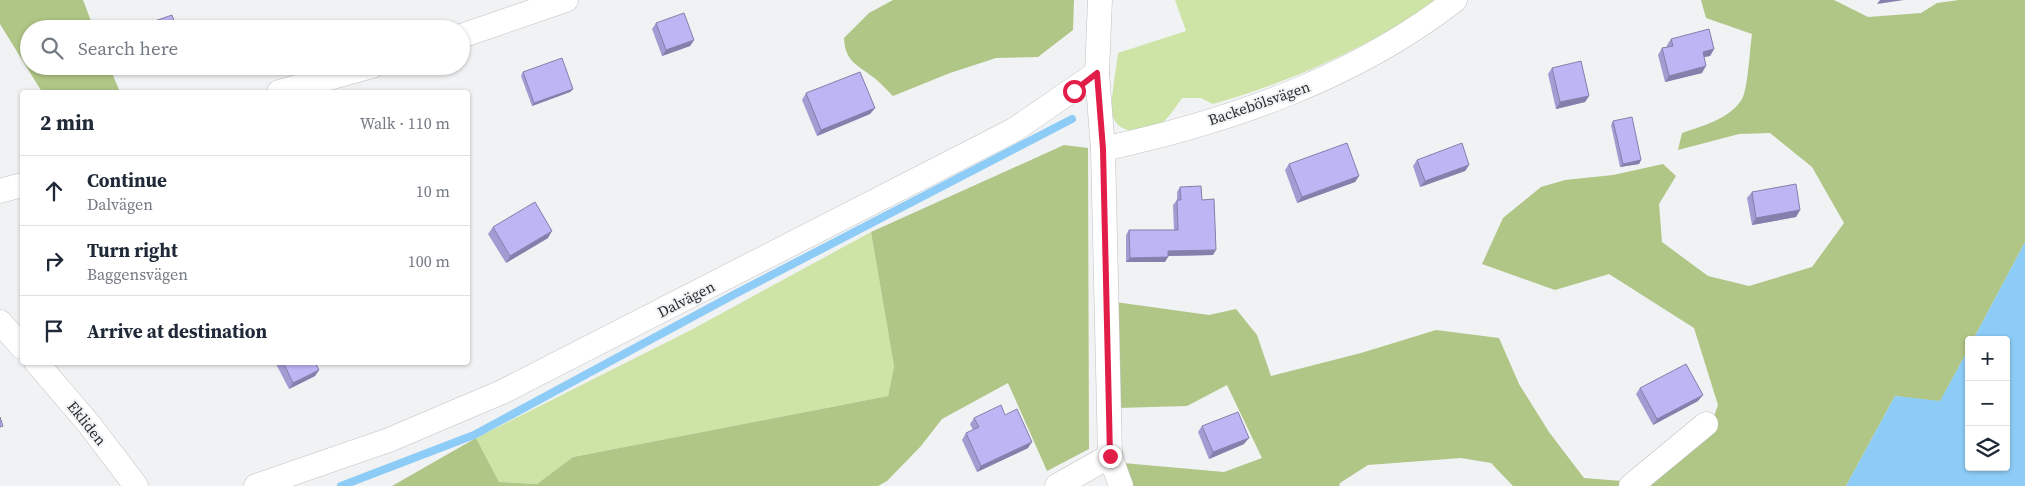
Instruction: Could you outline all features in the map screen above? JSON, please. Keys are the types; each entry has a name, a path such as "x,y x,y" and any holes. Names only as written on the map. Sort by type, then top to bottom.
{"street":[{"path":"470,33 566,0"},
{"path":"1100,0 1097,73 1103,149 1110,456 1121,486"},
{"name":"Backebölsvägen","path":"1103,149 1155,138 1294,93 1364,60 1438,14 1455,0"},
{"name":"Dalvägen","path":"256,486 389,440 502,392 1014,130 1097,73"},
{"path":"286,90 340,75"},
{"path":"0,191 20,186"},
{"path":"0,322 20,345"},
{"name":"Ekliden","path":"39,365 89,424 136,486"},
{"path":"1631,486 1706,424"},
{"path":"1057,486 1110,456"}],"green space":[{"path":"0,0 83,0 91,20 20,20 20,56 0,24"},
{"path":"893,0 1074,0 1073,30 1038,57 996,58 950,73 893,96 878,81 852,61 847,52 844,38 869,13"},
{"path":"1175,0 1439,0 1423,12 1371,40 1305,72 1213,104 1201,98 1182,98 1169,116 1159,125 1138,131 1124,129 1114,120 1112,112 1118,53 1186,31"},
{"path":"1701,0 1834,0 1868,17 1921,13 1937,3 1959,0 2025,0 2025,242 1975,336 1965,336 1965,355 1940,402 1895,396 1846,486 1513,486 1491,463 1461,458 1368,465 1340,483 1339,486 1132,486 1123,463 1224,472 1262,458 1227,385 1187,406 1117,408 1115,302 1209,315 1236,309 1257,335 1271,376 1361,353 1436,330 1499,338 1519,384 1549,432 1584,478 1647,483 1707,436 1718,405 1694,328 1609,274 1555,290 1482,264 1503,218 1541,187 1565,180 1613,175 1663,164 1676,176 1659,204 1662,242 1708,276 1749,286 1812,267 1844,223 1812,167 1770,133 1739,134 1678,150 1682,133 1723,117 1737,106 1744,94 1752,34 1706,18"},
{"path":"32,75 113,75 119,90 41,90"},
{"path":"1064,145 1088,148 1089,449 1047,471 1008,383 942,419 921,446 887,481 878,486 392,486 476,438 499,482 537,484 573,457 888,396 894,366 871,232"},
{"path":"871,232 894,366 888,396 573,457 537,484 499,482 476,438 691,330"}],"water":[{"path":"2025,242 2025,486 1846,486 1895,396 1940,401 1965,355 1965,471 2010,471 2010,336 1975,336"}],"building":[{"path":"684,13 694,40 666,50 656,23"},
{"path":"172,15 174,20 158,20"},
{"path":"1709,29 1714,49 1703,52 1706,66 1669,76 1662,48 1673,46 1671,39"},
{"path":"562,58 573,89 534,103 523,72"},
{"path":"1581,61 1589,96 1560,102 1552,68"},
{"path":"860,72 875,108 821,130 806,93"},
{"path":"1632,117 1641,160 1623,164 1613,121"},
{"path":"1347,143 1359,176 1302,197 1289,164"},
{"path":"1462,143 1469,165 1425,181 1417,160"},
{"path":"1796,184 1800,210 1756,218 1752,192"},
{"path":"1201,186 1202,200 1214,199 1216,250 1168,251 1168,257 1130,258 1129,230 1178,230 1177,200 1181,200 1180,187"},
{"path":"535,202 552,231 510,256 493,227"},
{"path":"1686,364 1703,395 1657,419 1640,388"},
{"path":"284,365 316,365 319,370 293,383"},
{"path":"1001,405 1005,415 1017,409 1032,442 981,466 966,433 979,427 974,418"},
{"path":"1238,412 1249,438 1213,452 1202,426"}],"waterway":[{"path":"341,486 474,435 735,294 1072,119"}],"route":[{"path":"1074,91 1097,73 1103,149 1110,456"}]}
